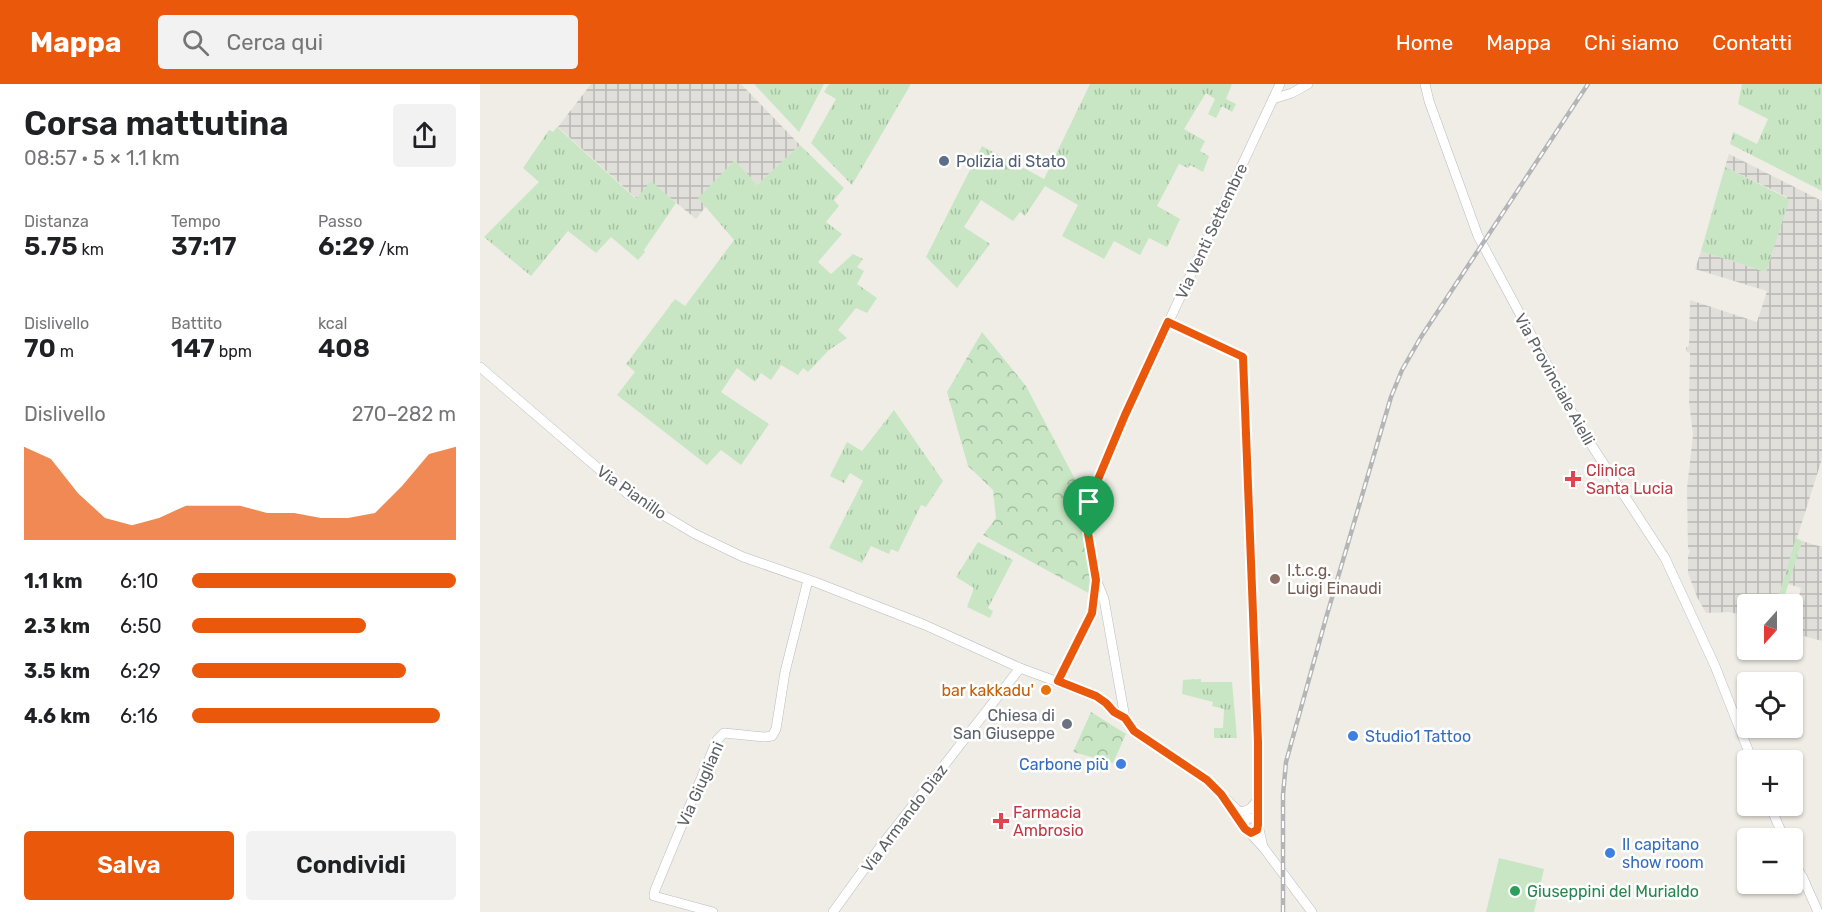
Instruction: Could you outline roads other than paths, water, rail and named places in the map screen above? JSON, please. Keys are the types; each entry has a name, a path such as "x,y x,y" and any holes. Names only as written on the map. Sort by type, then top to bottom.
{"main road":[{"name":"Via Venti Settembre","path":"1096,580 1088,533 1091,496 1125,415 1280,84"},
{"path":"1273,99 1292,93 1308,84"},
{"name":"Via Provinciale Aielli","path":"1425,84 1429,101 1484,249 1550,370 1552,379 1594,449 1665,558 1715,666 1748,750"},
{"path":"1168,322 1243,357 1258,742 1258,825 1263,847"},
{"name":"Via Pianillo","path":"480,367 628,494 695,534 743,556 925,625 1020,668 1096,696 1114,712 1125,718 1134,731 1207,780 1221,794"},
{"name":"Via Giugliani","path":"714,912 654,896 717,740 723,733 772,736 776,729 785,672 808,580"},
{"path":"1058,681 1092,613 1096,580"},
{"path":"1096,580 1104,599 1125,718"},
{"name":"Via Armando Diaz","path":"833,912 878,850 1020,668"},
{"path":"1221,794 1240,812 1253,806 1259,796"},
{"path":"1221,794 1246,830 1263,847 1312,912"},
{"path":"1246,830 1256,831 1258,825"},
{"path":"1803,878 1818,912"}],"railway":[{"path":"1283,912 1283,795 1286,762 1391,397 1402,370 1421,337 1588,84"}],"place":[{"name":"Polizia di Stato","path":"944,161"},
{"name":"Clinica Santa Lucia","path":"1573,479"},
{"name":"I.t.c.g. Luigi Einaudi","path":"1275,579"},
{"name":"bar kakkadu'","path":"1046,690"},
{"name":"Chiesa di San Giuseppe","path":"1067,724"},
{"name":"Studio1 Tattoo","path":"1353,736"},
{"name":"Carbone più","path":"1121,764"},
{"name":"Farmacia Ambrosio","path":"1001,821"},
{"name":"Il capitano show room","path":"1610,853"},
{"name":"Giuseppini del Murialdo","path":"1515,891"}]}
